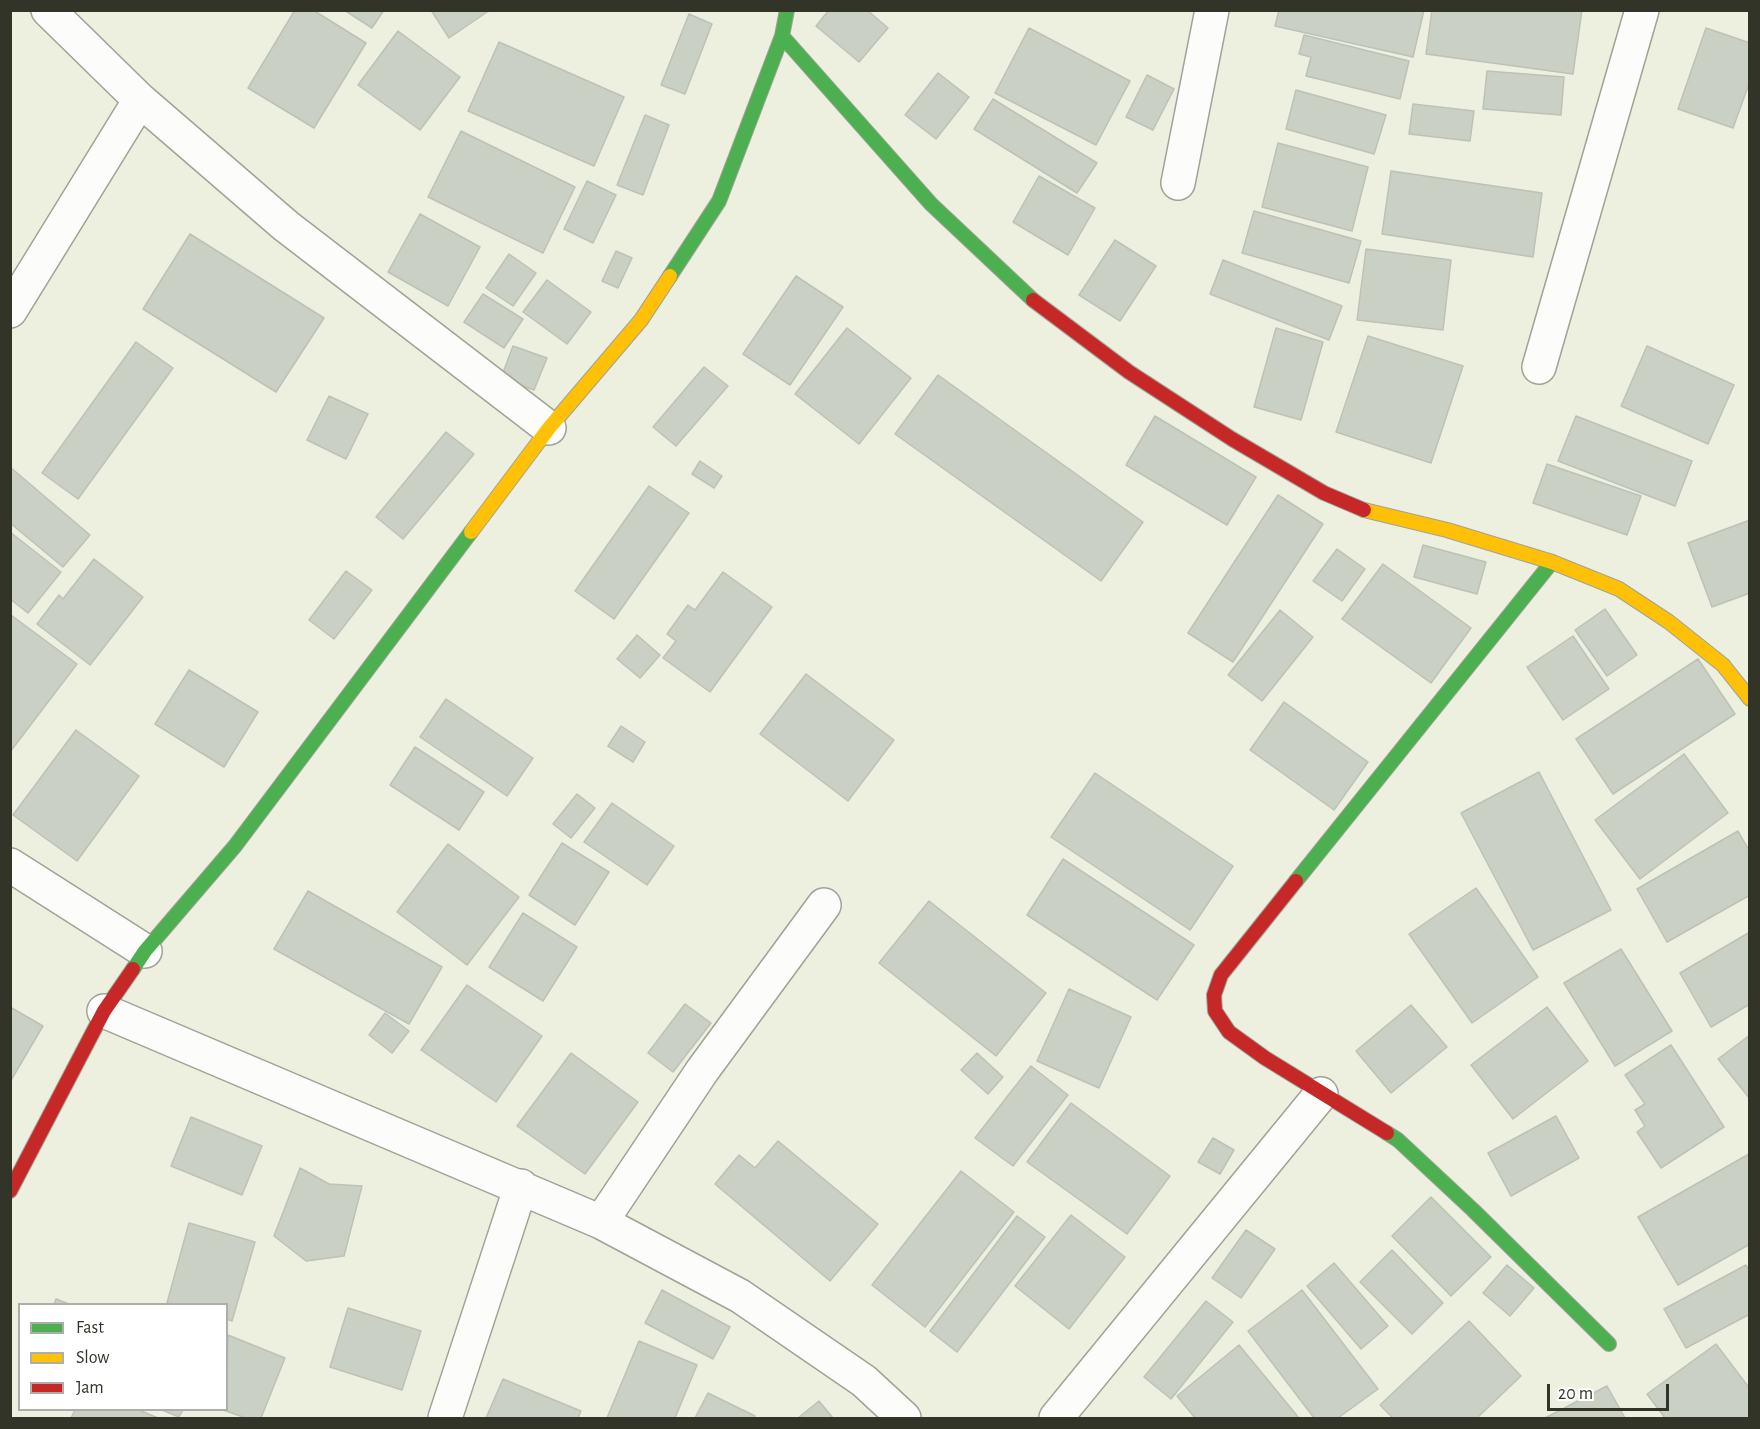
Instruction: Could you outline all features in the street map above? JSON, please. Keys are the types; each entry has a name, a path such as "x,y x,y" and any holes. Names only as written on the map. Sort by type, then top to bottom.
{"street":[{"path":"48,10 140,100 286,226 549,428"},
{"path":"10,1191 104,1011 145,951 235,846 549,428 641,320 719,201 782,36 787,10"},
{"path":"1178,183 1212,10"},
{"path":"1539,367 1642,10"},
{"path":"782,36 931,204 1028,296 1130,372 1232,439 1324,493 1370,512 1447,530 1552,562 1619,589 1670,622 1723,665 1749,699"},
{"path":"10,311 140,100"},
{"path":"1552,562 1221,975 1214,995 1215,1011 1229,1032 1265,1058 1398,1140 1473,1210 1609,1344"},
{"path":"10,865 145,951"},
{"path":"601,1222 702,1071 824,905"},
{"path":"104,1011 521,1186 601,1222 740,1296 864,1381 904,1419"},
{"path":"1056,1419 1321,1094"},
{"path":"446,1419 521,1186"}],"building":[{"path":"295,10 313,10 366,43 314,128 248,88"},
{"path":"344,10 384,10 372,28"},
{"path":"431,10 490,10 449,38"},
{"path":"829,10 867,10 888,28 859,62 816,26"},
{"path":"1279,10 1424,10 1413,57 1275,26"},
{"path":"1432,10 1582,10 1573,74 1426,54"},
{"path":"689,14 712,24 685,94 661,85"},
{"path":"1029,28 1130,81 1096,145 995,93"},
{"path":"1706,28 1750,43 1750,81 1733,128 1678,109"},
{"path":"398,31 460,77 420,130 358,85"},
{"path":"1304,35 1409,61 1400,99 1306,76 1311,57 1299,54"},
{"path":"499,42 624,97 594,166 468,111"},
{"path":"1487,71 1564,77 1561,115 1483,109"},
{"path":"938,73 969,97 936,139 905,115"},
{"path":"1147,75 1174,89 1153,130 1126,117"},
{"path":"1296,90 1386,115 1374,154 1286,129"},
{"path":"993,99 1097,163 1077,193 974,129"},
{"path":"1413,104 1474,111 1470,141 1409,134"},
{"path":"645,115 669,125 643,195 617,185"},
{"path":"461,131 575,187 543,253 428,197"},
{"path":"1278,143 1368,167 1352,231 1262,207"},
{"path":"1391,171 1542,193 1533,257 1382,234"},
{"path":"1039,176 1095,208 1068,255 1013,222"},
{"path":"587,181 616,195 593,243 564,229"},
{"path":"1254,211 1361,241 1349,283 1242,253"},
{"path":"420,214 480,247 448,306 388,272"},
{"path":"190,234 324,318 276,392 143,309"},
{"path":"1115,240 1156,266 1120,321 1079,295"},
{"path":"1366,249 1451,260 1443,330 1357,320"},
{"path":"616,251 632,258 618,288 602,281"},
{"path":"509,254 536,273 513,306 486,288"},
{"path":"1223,260 1342,306 1329,340 1210,294"},
{"path":"796,276 843,307 790,385 743,354"},
{"path":"547,280 591,312 567,344 523,312"},
{"path":"483,294 523,319 504,348 464,322"},
{"path":"847,328 911,378 859,444 795,394"},
{"path":"1276,328 1323,342 1301,420 1254,407"},
{"path":"1368,336 1463,366 1431,463 1336,432"},
{"path":"136,342 173,368 78,499 42,473"},
{"path":"513,346 547,358 534,390 501,378"},
{"path":"1647,346 1734,385 1708,444 1621,406"},
{"path":"704,367 728,386 676,446 653,427"},
{"path":"938,375 1143,522 1101,581 895,434"},
{"path":"329,396 368,414 346,459 307,440"},
{"path":"1155,416 1256,477 1227,525 1126,465"},
{"path":"1576,416 1692,461 1675,506 1558,461"},
{"path":"446,432 474,454 403,539 376,517"},
{"path":"700,461 722,476 714,488 692,474"},
{"path":"1547,464 1641,496 1627,535 1533,503"},
{"path":"10,467 90,535 63,567 10,523"},
{"path":"649,486 689,513 614,619 575,591"},
{"path":"1278,495 1323,524 1233,662 1188,633"},
{"path":"1750,520 1750,593 1712,607 1688,543"},
{"path":"10,532 61,572 28,613 10,599"},
{"path":"1423,545 1486,562 1477,594 1414,577"},
{"path":"1337,549 1365,569 1342,601 1313,581"},
{"path":"94,559 143,597 90,665 37,624 59,595 63,599"},
{"path":"1383,564 1471,628 1431,683 1342,619"},
{"path":"346,571 372,590 334,639 309,620"},
{"path":"723,572 772,607 710,692 663,658 676,641 667,634 688,605 695,610"},
{"path":"1605,609 1637,655 1607,676 1575,630"},
{"path":"1280,610 1313,637 1262,701 1228,675"},
{"path":"10,616 77,664 10,752"},
{"path":"637,635 660,655 640,678 617,659"},
{"path":"1573,636 1609,689 1563,720 1527,667"},
{"path":"1698,659 1735,714 1613,794 1576,739"},
{"path":"189,670 258,712 224,767 155,724"},
{"path":"806,674 894,740 848,801 760,734"},
{"path":"446,699 533,758 507,796 420,737"},
{"path":"1284,702 1368,762 1334,810 1250,750"},
{"path":"621,726 645,742 633,762 608,746"},
{"path":"76,730 139,776 77,861 13,815"},
{"path":"415,747 484,792 459,830 390,785"},
{"path":"1684,754 1728,813 1640,879 1595,820"},
{"path":"1539,772 1611,910 1533,950 1461,813"},
{"path":"1095,773 1233,866 1190,930 1051,837"},
{"path":"577,794 595,808 571,838 553,824"},
{"path":"612,803 674,846 647,885 584,842"},
{"path":"1738,831 1750,852 1750,895 1667,942 1637,889"},
{"path":"562,843 609,872 575,925 529,895"},
{"path":"448,844 519,897 467,965 397,912"},
{"path":"1063,859 1194,945 1157,1000 1027,915"},
{"path":"1476,888 1538,977 1472,1023 1409,934"},
{"path":"308,891 442,967 409,1024 274,949"},
{"path":"929,901 1046,993 996,1056 879,963"},
{"path":"523,913 577,947 543,1001 489,967"},
{"path":"1750,932 1750,1004 1711,1027 1680,973"},
{"path":"1621,949 1672,1031 1615,1066 1564,983"},
{"path":"467,985 542,1036 496,1102 421,1050"},
{"path":"1069,989 1131,1017 1099,1088 1037,1061"},
{"path":"685,1004 711,1023 673,1072 648,1053"},
{"path":"1411,1005 1447,1047 1391,1093 1356,1051"},
{"path":"10,1007 43,1026 10,1082"},
{"path":"1547,1007 1588,1061 1513,1119 1471,1065"},
{"path":"385,1013 409,1031 392,1053 369,1035"},
{"path":"1750,1035 1750,1099 1718,1059"},
{"path":"1671,1045 1724,1127 1661,1168 1637,1132 1645,1126 1635,1110 1645,1104 1625,1075"},
{"path":"571,1053 638,1102 585,1174 517,1126"},
{"path":"977,1053 1003,1077 988,1094 961,1070"},
{"path":"1031,1066 1068,1095 1013,1166 975,1138"},
{"path":"1071,1103 1170,1176 1127,1234 1027,1162"},
{"path":"1556,1116 1579,1158 1511,1196 1488,1153"},
{"path":"191,1117 262,1146 242,1195 171,1166"},
{"path":"1213,1138 1234,1150 1220,1174 1198,1162"},
{"path":"778,1141 878,1224 830,1281 715,1184 739,1155 755,1168"},
{"path":"1749,1154 1750,1244 1678,1285 1638,1217"},
{"path":"300,1168 329,1184 362,1186 344,1256 306,1261 274,1236"},
{"path":"961,1171 1014,1212 925,1327 872,1285"},
{"path":"1431,1197 1491,1257 1451,1296 1392,1236"},
{"path":"1071,1215 1125,1257 1069,1329 1015,1286"},
{"path":"1017,1216 1045,1237 957,1352 930,1331"},
{"path":"189,1223 255,1242 232,1321 228,1320 228,1303 167,1303"},
{"path":"1246,1230 1275,1249 1241,1298 1212,1278"},
{"path":"1392,1250 1443,1303 1412,1334 1360,1282"},
{"path":"1334,1263 1388,1326 1361,1349 1307,1286"},
{"path":"1507,1265 1534,1288 1510,1316 1483,1293"},
{"path":"1746,1265 1750,1272 1750,1314 1686,1348 1664,1309"},
{"path":"662,1290 730,1327 713,1359 645,1323"},
{"path":"1302,1290 1378,1389 1338,1418 1314,1418 1248,1331"},
{"path":"56,1299 66,1303 54,1303"},
{"path":"1206,1301 1233,1322 1171,1399 1144,1377"},
{"path":"348,1308 421,1331 402,1390 330,1367"},
{"path":"1469,1321 1521,1376 1477,1418 1393,1418 1380,1405"},
{"path":"228,1335 285,1358 261,1418 246,1418 226,1411 228,1411"},
{"path":"639,1341 697,1365 675,1418 607,1418"},
{"path":"1716,1344 1750,1389 1750,1418 1665,1418 1647,1394"},
{"path":"1239,1345 1299,1418 1195,1418 1177,1396"},
{"path":"503,1379 581,1411 578,1418 486,1418"},
{"path":"1607,1386 1625,1418 1545,1418"},
{"path":"708,1393 755,1416 754,1418 695,1418"},
{"path":"819,1401 833,1418 798,1418"},
{"path":"74,1411 141,1411 158,1418 71,1418"},
{"path":"164,1411 182,1411 179,1417"}],"traffic: fast":[{"path":"670,276 719,201 782,36 787,10"},
{"path":"782,36 931,204 1033,300"},
{"path":"133,969 145,951 235,846 471,532"},
{"path":"1296,881 1552,562"},
{"path":"1387,1133 1398,1140 1473,1210 1609,1344"}],"traffic: slow":[{"path":"471,532 549,428 641,320 670,276"},
{"path":"1364,510 1447,530 1552,562 1619,589 1669,622 1723,665 1750,699"}],"traffic: jam":[{"path":"1033,300 1129,372 1232,439 1324,493 1364,510"},
{"path":"1296,881 1221,975 1214,995 1215,1011 1229,1032 1265,1058 1387,1133"},
{"path":"10,1191 104,1011 133,969"}]}
